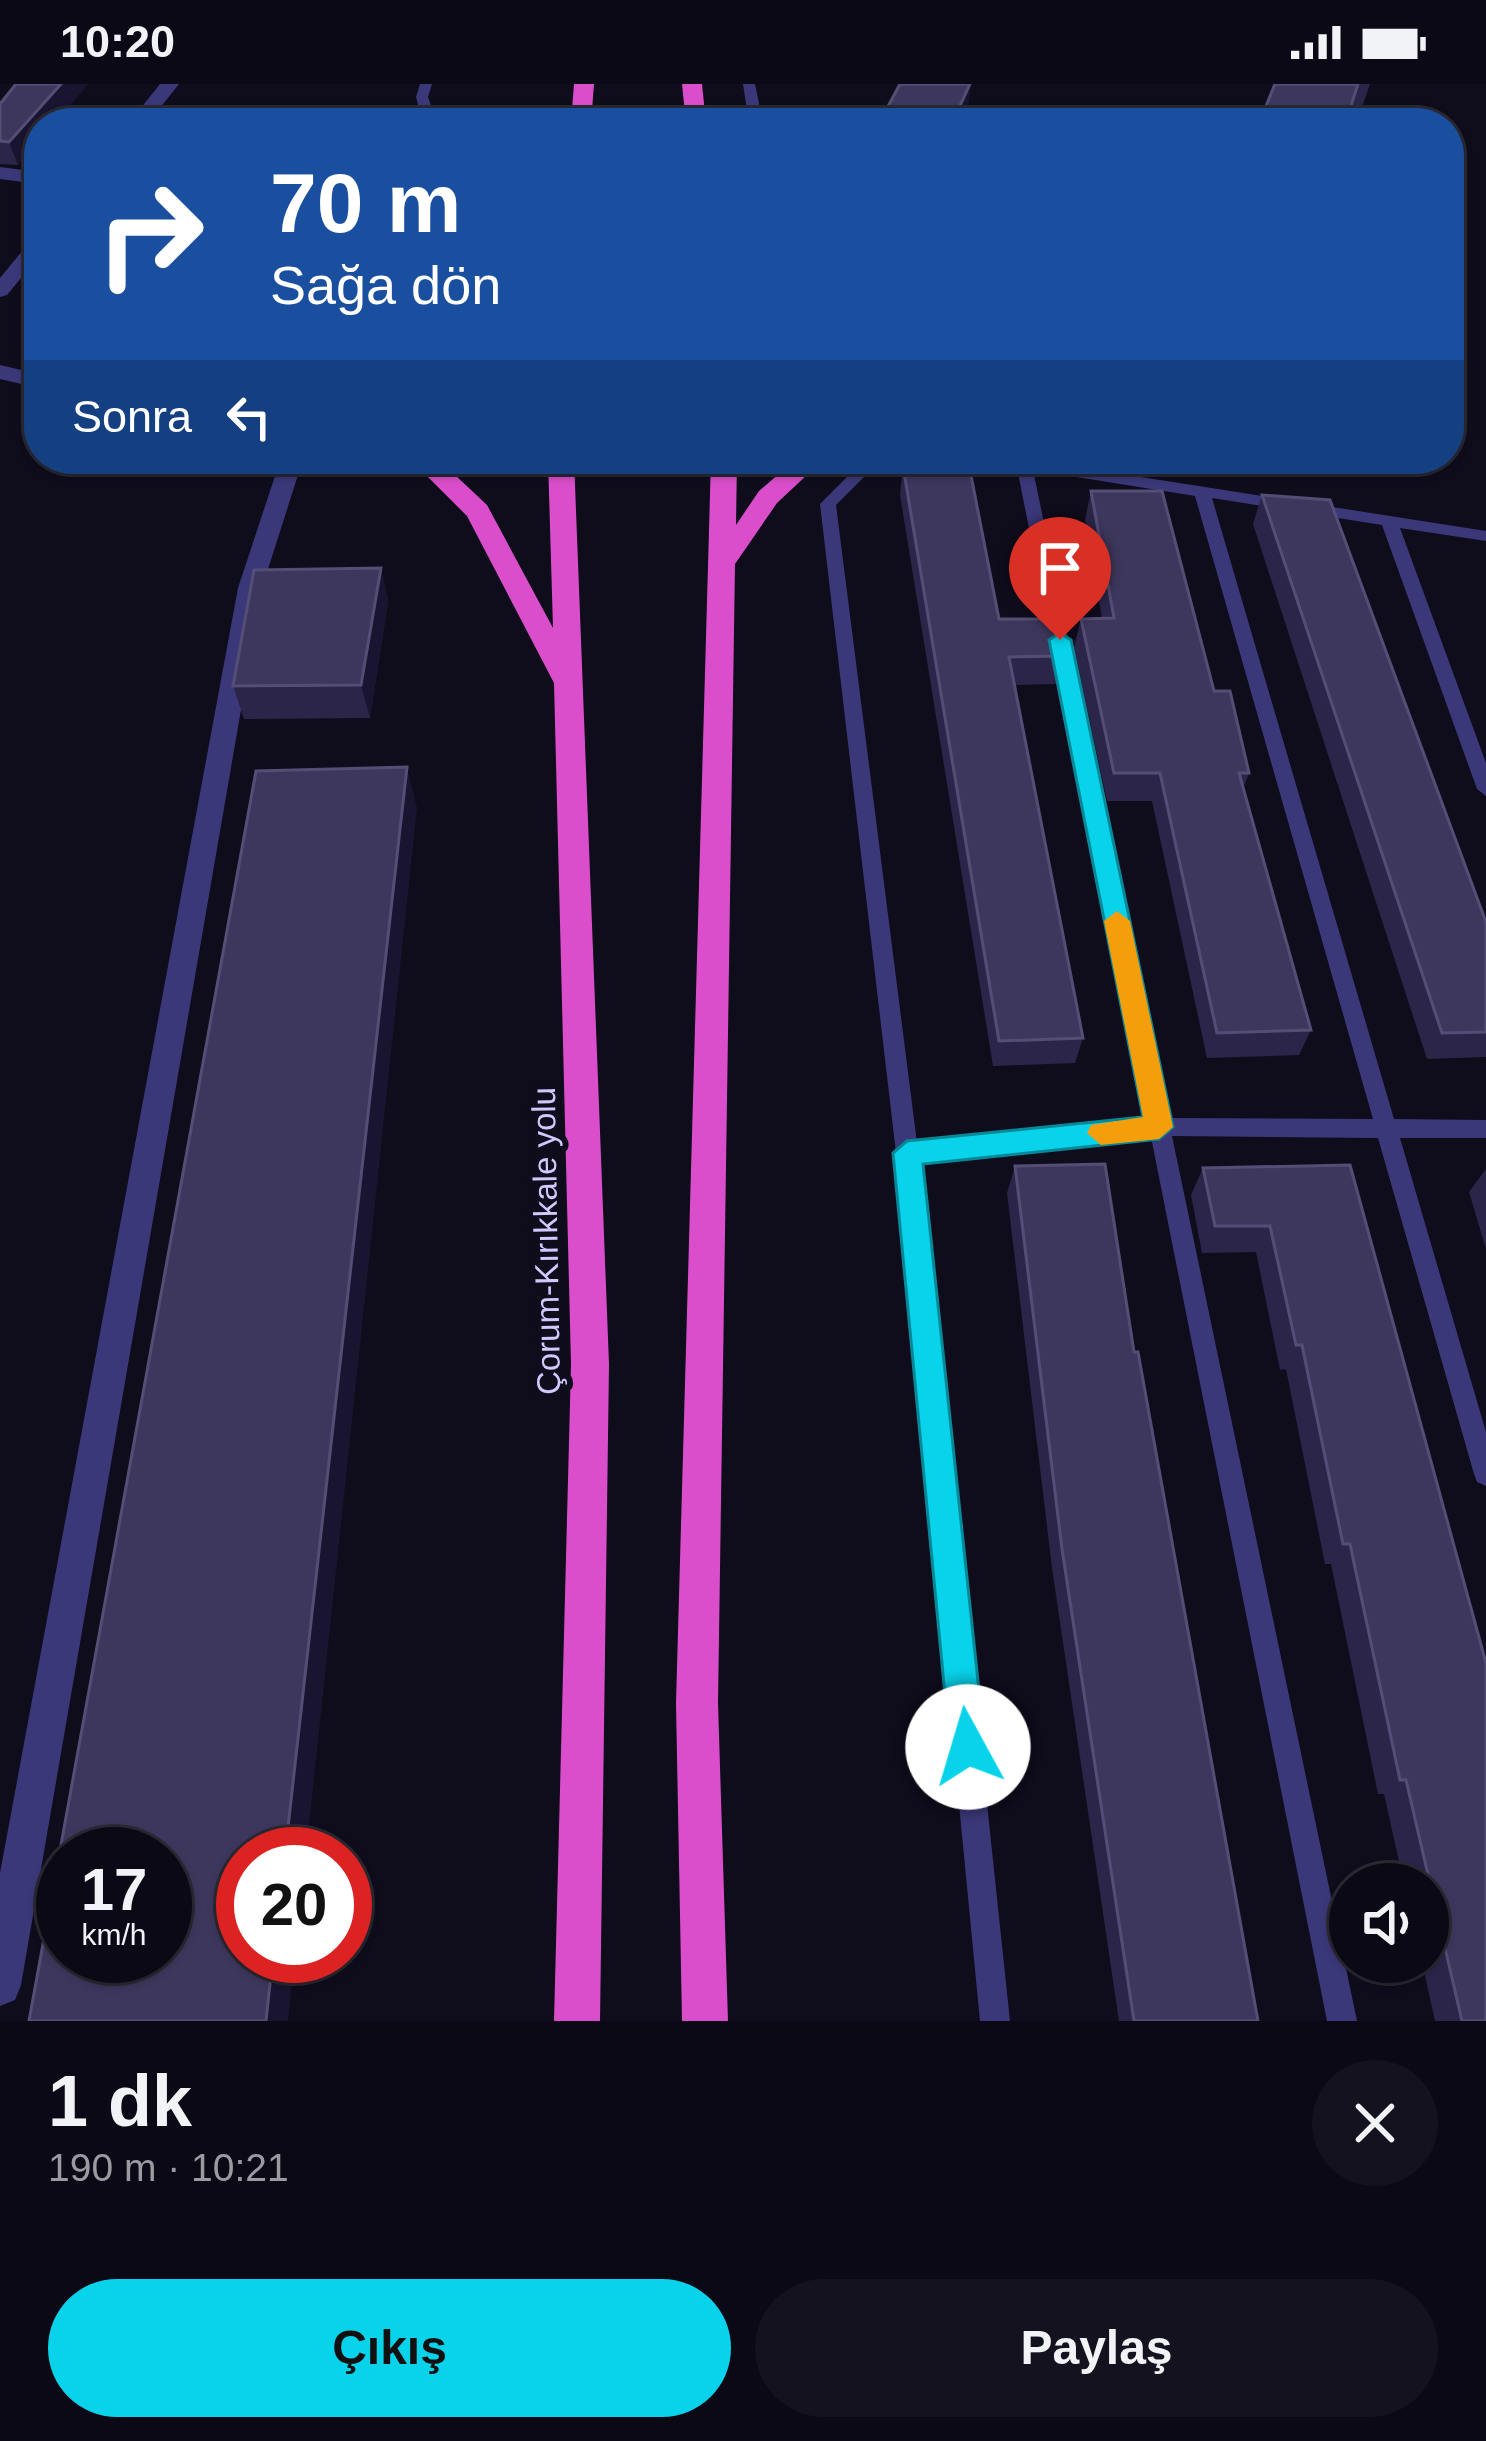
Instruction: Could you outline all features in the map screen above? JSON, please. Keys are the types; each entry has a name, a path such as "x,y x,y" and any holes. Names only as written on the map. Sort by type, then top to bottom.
{"highway":[{"path":"438,474 478,512 568,684"},
{"name":"Çorum-Kırıkkale yolu","path":"561,474 590,1364 577,2021"},
{"path":"705,2021 697,1703 724,474"},
{"path":"722,563 768,496 794,474"}],"street":[{"path":"150,108 170,84"},
{"path":"0,291 24,261"},
{"path":"0,1984 250,589 286,474"}],"lane":[{"path":"859,474 828,504 907,1153 995,2021"},
{"path":"1026,474 1342,2021"},
{"path":"1088,474 1486,536"},
{"path":"1202,492 1486,1474"},
{"path":"1389,521 1486,788"},
{"path":"907,1153 1159,1127 1387,1132 1486,1129"}],"building":[{"path":"16,84 61,84 39,108 24,108 24,125 9,142 0,141 0,104"},
{"path":"900,84 970,84 959,108 887,108"},
{"path":"1275,84 1358,84 1350,108 1266,106"},
{"path":"904,474 971,474 999,619 1054,619 1062,656 1009,657 1083,1038 999,1041"},
{"path":"1091,491 1162,491 1214,691 1230,691 1249,773 1239,773 1311,1030 1217,1033 1160,773 1114,773 1081,619 1114,618"},
{"path":"1262,495 1330,500 1486,922 1486,1032 1442,1033"},
{"path":"381,568 361,685 233,686 254,570"},
{"path":"407,767 288,1827 216,1827 216,1983 270,1983 266,2021 29,2021 36,1982 192,1983 192,1827 64,1827 256,771"},
{"path":"1105,1164 1134,1352 1138,1352 1258,2021 1134,2021 1062,1549 1015,1166"},
{"path":"1350,1165 1486,1663 1486,2021 1462,2021 1449,1965 1449,1863 1425,1863 1406,1780 1400,1780 1350,1544 1343,1544 1302,1345 1296,1345 1270,1226 1215,1226 1203,1168"}],"slow traffic":[{"path":"1101,1133 1159,1127 1117,921"}],"route":[{"path":"968,1747 907,1153 1159,1127 1060,640"}]}
